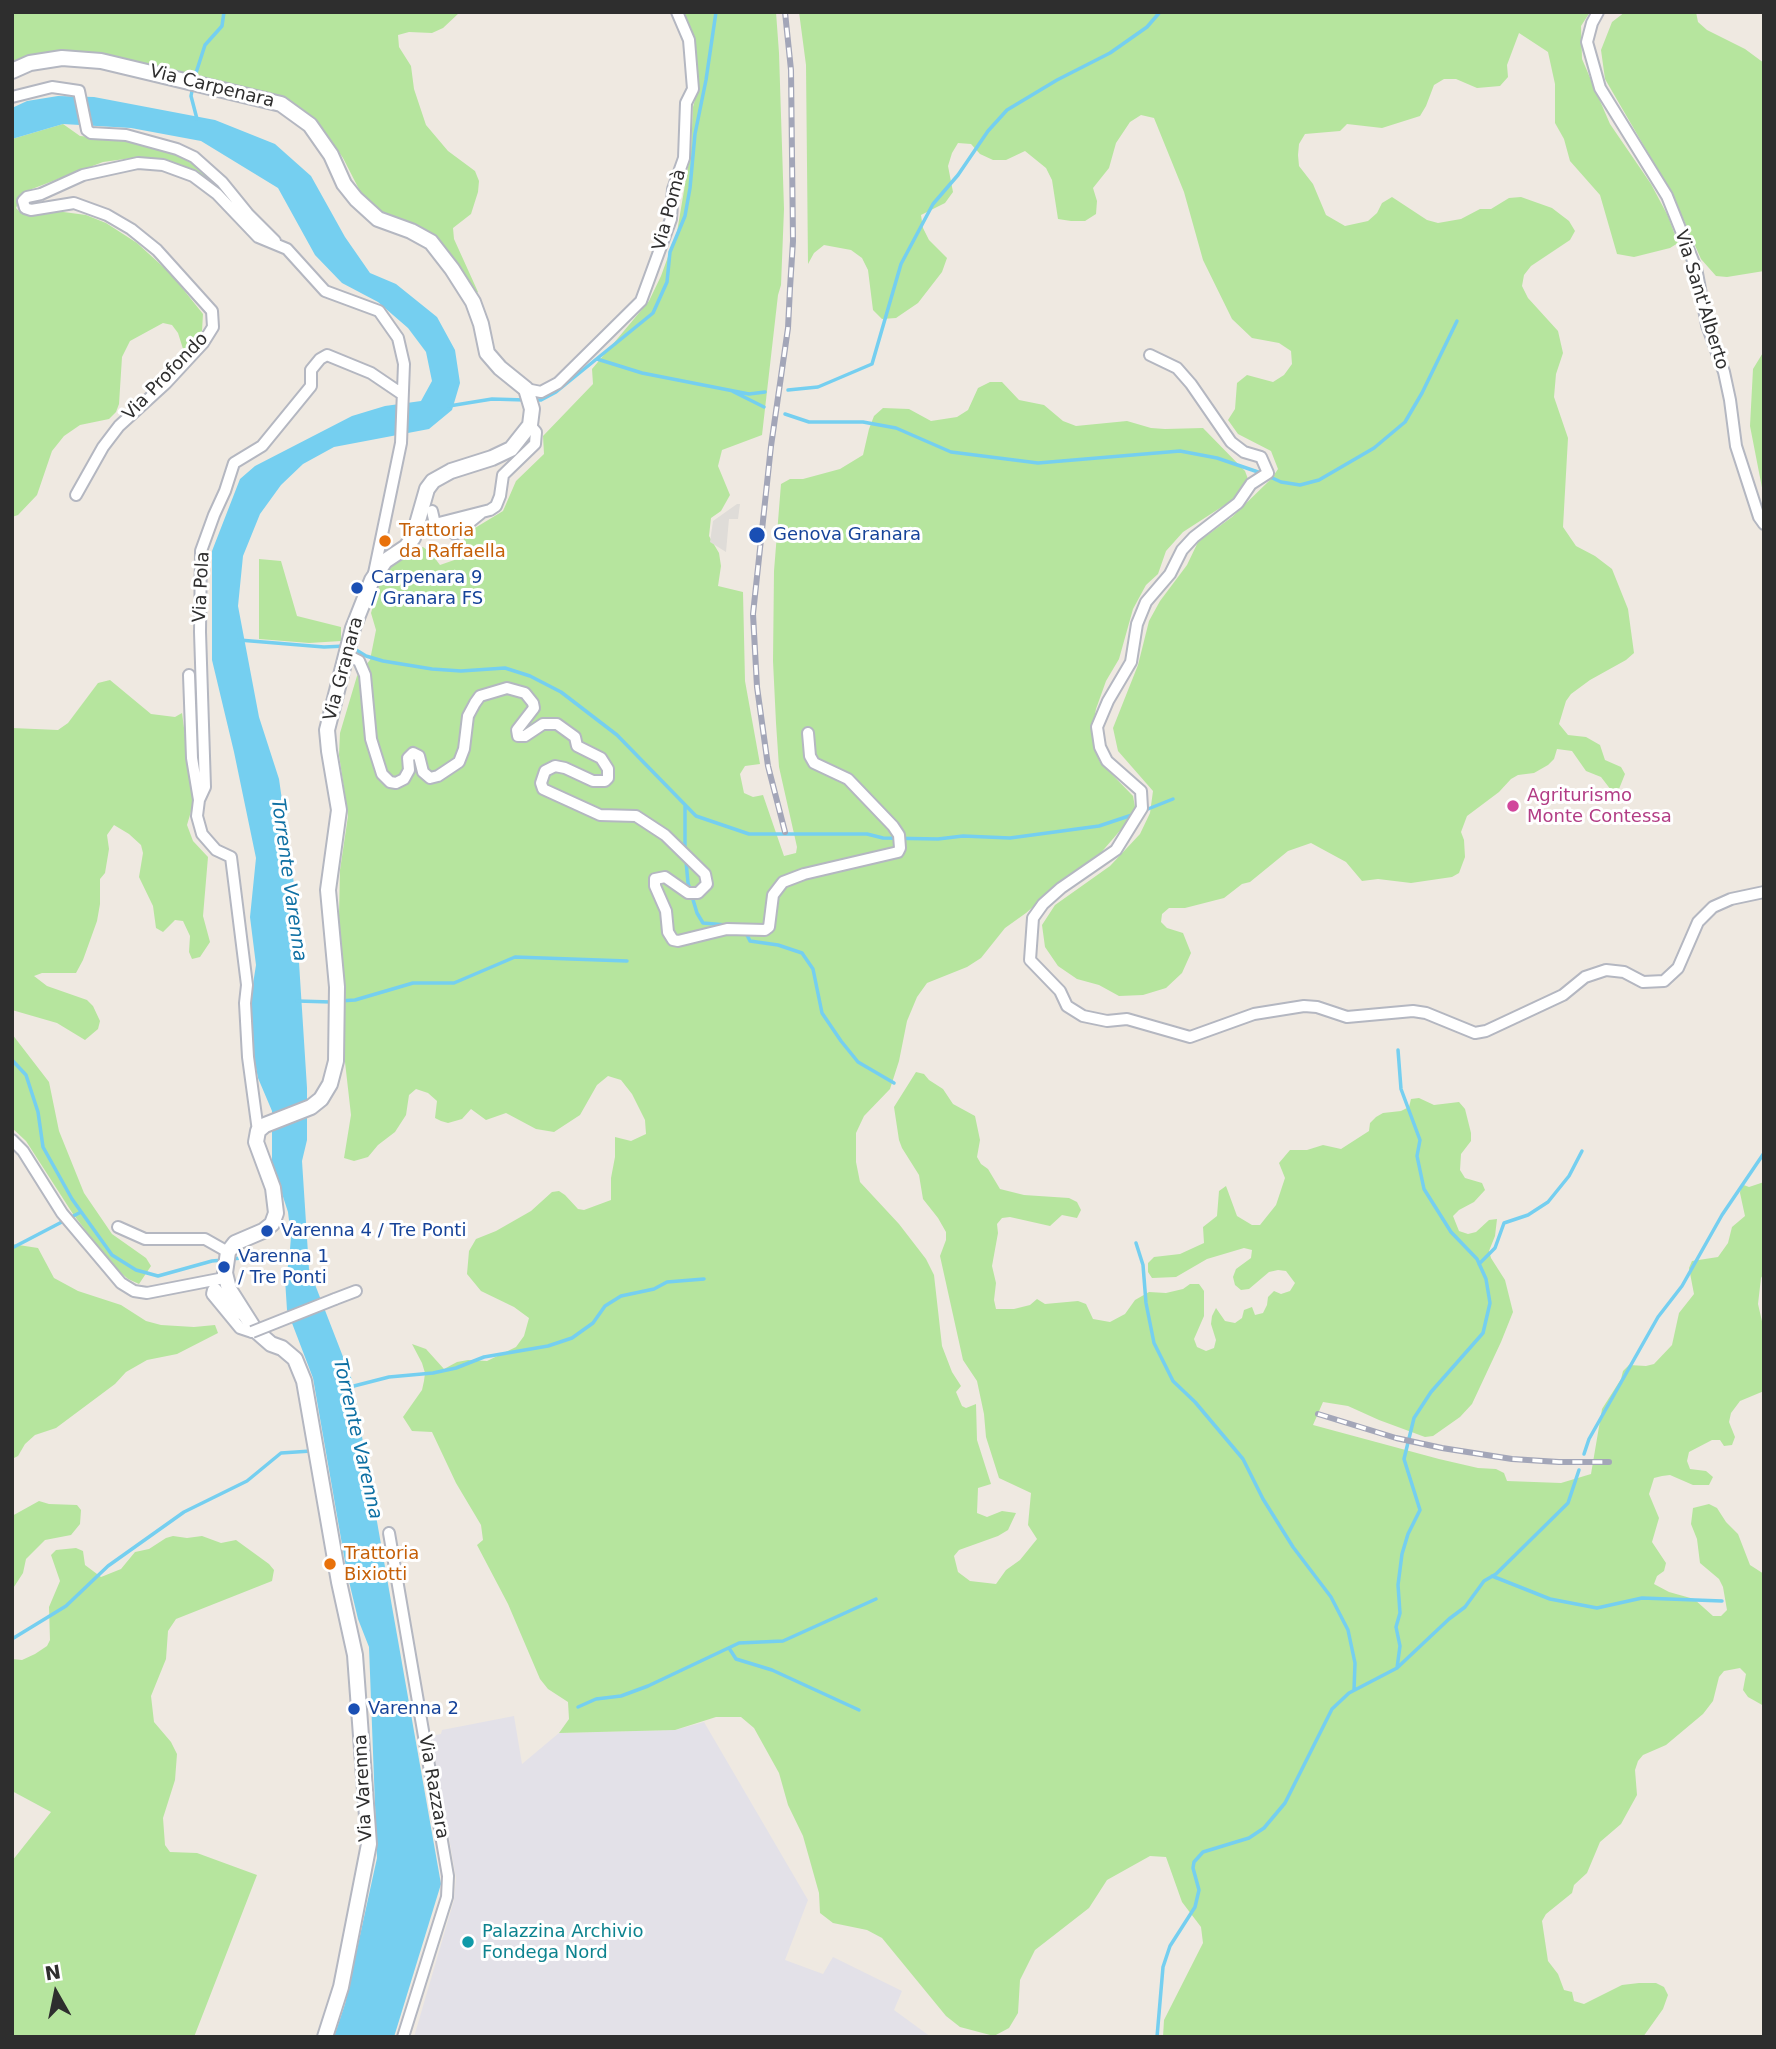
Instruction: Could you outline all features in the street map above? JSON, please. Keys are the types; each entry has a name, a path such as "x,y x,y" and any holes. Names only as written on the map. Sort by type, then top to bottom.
{"street":[{"name":"Via Pomà","path":"529,398 558,383 641,301 671,219 673,189 684,158 686,103 693,89 689,40 677,12"},
{"name":"Via Sant'Alberto","path":"1598,12 1587,42 1600,88 1667,196 1696,268 1707,325 1724,372 1735,446 1759,517 1764,524"},
{"name":"Via Carpenara","path":"12,71 30,64 62,58 101,61 281,104 310,125 331,155 344,184 356,199 378,219 411,231 431,242 473,302 487,353 529,398"},
{"name":"Via Profondo","path":"12,97 52,87 79,91 87,130 91,133 126,135 156,142 194,157 222,182 279,246"},
{"name":"Via Profondo","path":"76,495 103,447 119,426 166,383 203,343 213,327 212,311 157,250 131,229 107,215 74,203 31,210 25,208 23,201 27,197 41,194 83,175 138,163 163,166 193,176 217,194 258,237 287,249 325,291 356,302"},
{"name":"Via Granara","path":"262,1128 311,1107 321,1099 330,1084 336,1061 337,987 328,890 340,810 328,751 327,730 353,628 372,580 401,443 404,364 398,338 379,311 356,302"},
{"name":"Via Pola","path":"199,800 205,787 200,632 201,551 234,463 262,446 311,386 311,370 327,355 371,373 402,394"},
{"path":"1150,355 1177,368 1231,442 1244,452 1261,457 1268,473 1251,484 1238,503 1182,550 1170,575 1146,602 1137,624 1130,662 1097,727 1100,747 1107,761 1141,791 1142,808 1116,850 1061,888 1043,904 1033,918 1030,960 1060,991 1067,1006 1083,1016 1107,1021 1127,1019 1190,1037 1254,1014 1304,1006 1317,1007 1347,1017 1413,1011 1426,1013 1475,1033 1486,1031 1563,995 1585,977 1606,970 1624,972 1643,982 1664,981 1678,968 1698,922 1713,907 1731,899 1764,892"},
{"path":"432,511 435,524 496,506 503,475 535,444 536,432 530,425 529,398"},
{"path":"372,580 385,561 406,547 413,538 433,481 451,471 511,449 530,425"},
{"path":"455,534 483,512"},
{"path":"346,655 359,661 365,675 371,739 382,774 390,782 396,783 404,779 408,770 408,758 413,753 419,756 423,772 430,778 438,776 459,762 464,749 468,716 475,703 480,696 507,688 525,693 533,703 534,708 517,730 518,736 524,736 543,724 557,724 575,737 578,746 601,758 608,769 608,778 605,781 585,779 565,768 555,766 545,771 541,783 543,789 600,815 636,816 665,835 705,874 708,884 702,891 693,894 666,877 655,879 655,886 666,911 668,932 673,940 678,941 727,929 765,930 769,927 773,895 783,882 804,874 898,852 899,835 893,826 848,779 814,762 810,756 808,733"},
{"name":"Via Pola","path":"189,675 192,758 199,800 197,817 202,834 216,850 231,857 247,985 247,1047 262,1128"},
{"path":"12,1140 23,1151 62,1213 121,1283 134,1291 146,1293 225,1275 228,1252 235,1243 263,1231 272,1224 276,1213 272,1188 256,1142 262,1128"},
{"path":"118,1227 145,1239 205,1239 228,1252"},
{"name":"Via Varenna","path":"225,1275 255,1330 295,1359 304,1381 339,1581 352,1634 369,1844 341,1987 325,2037"},
{"path":"244,1313 237,1314 216,1289 212,1290 212,1294 240,1328 252,1332 356,1291"},
{"name":"Via Razzara","path":"389,1533 449,1876 447,1897 403,2037"}],"shaded area":[{"path":"740,504 738,519 729,519 726,552 710,542 713,521"},
{"path":"514,1716 522,1764 559,1733 675,1730 704,1722 808,1900 785,1960 823,1974 833,1957 902,1991 894,2010 931,2037 414,2037 454,1900 456,1878 431,1736 441,1734 442,1730"}],"green space":[{"path":"12,12 485,12 459,13 443,28 432,33 409,32 398,35 399,47 411,66 414,89 426,125 448,151 475,171 479,181 471,214 453,228 454,239 478,292 474,294 461,269 435,237 383,214 363,197 343,158 317,121 301,108 282,98 137,63 12,65"},
{"path":"686,12 776,12 784,209 781,285 762,435 722,450 718,466 730,495 721,511 711,518 709,536 719,553 721,566 718,586 743,592 745,681 760,764 745,766 740,774 744,793 753,797 763,795 784,856 796,853 797,847 779,767 773,661 774,571 781,484 790,479 803,479 840,469 863,455 874,416 883,408 909,409 931,421 957,417 968,410 978,388 990,382 1002,382 1019,400 1044,405 1063,421 1076,426 1127,421 1151,428 1203,428 1245,471 1248,479 1234,499 1183,532 1166,551 1158,574 1146,585 1133,609 1119,659 1106,681 1096,709 1092,731 1094,747 1100,762 1133,796 1136,812 1099,855 1068,876 1005,928 981,958 967,967 927,983 917,997 907,1021 890,1089 864,1116 856,1133 856,1162 860,1182 899,1224 926,1259 934,1275 942,1346 952,1372 961,1386 956,1392 962,1406 966,1408 976,1404 977,1440 991,1484 978,1488 977,1513 987,1517 1002,1511 1016,1513 1008,1530 959,1550 954,1556 958,1572 970,1581 996,1584 1037,1539 1028,1525 1031,1493 999,1478 986,1437 977,1381 963,1360 940,1256 946,1232 923,1199 919,1175 899,1140 894,1107 916,1072 924,1074 943,1089 953,1104 975,1116 980,1140 977,1157 1000,1189 1024,1195 1069,1198 1077,1202 1081,1210 1077,1218 1062,1215 1050,1226 1010,1217 1002,1218 997,1224 992,1266 996,1283 996,1309 1014,1309 1030,1305 1037,1299 1045,1304 1078,1301 1086,1304 1093,1319 1110,1322 1125,1314 1135,1300 1149,1292 1166,1293 1183,1289 1190,1284 1199,1284 1204,1291 1204,1316 1194,1339 1197,1347 1206,1351 1214,1348 1216,1340 1211,1324 1216,1308 1225,1321 1235,1323 1242,1318 1244,1310 1252,1307 1255,1315 1263,1313 1268,1297 1274,1291 1281,1294 1290,1291 1295,1283 1286,1271 1278,1270 1269,1272 1249,1289 1241,1290 1235,1285 1233,1277 1236,1269 1251,1258 1252,1250 1244,1248 1207,1259 1176,1277 1152,1278 1148,1272 1148,1263 1154,1257 1180,1254 1204,1243 1203,1227 1217,1216 1219,1191 1226,1186 1237,1216 1252,1225 1260,1225 1276,1205 1285,1178 1279,1163 1290,1150 1307,1150 1323,1145 1341,1149 1369,1131 1370,1123 1376,1117 1409,1107 1411,1099 1419,1098 1434,1105 1459,1102 1465,1109 1471,1133 1471,1141 1461,1154 1460,1170 1465,1178 1482,1183 1485,1190 1474,1202 1453,1216 1459,1231 1468,1234 1476,1232 1489,1220 1497,1219 1495,1236 1489,1251 1505,1280 1513,1312 1501,1342 1472,1404 1460,1417 1433,1436 1425,1437 1348,1406 1323,1402 1313,1425 1439,1459 1478,1468 1496,1469 1504,1473 1507,1481 1561,1483 1591,1474 1602,1409 1621,1379 1623,1371 1629,1365 1654,1364 1672,1345 1679,1313 1694,1294 1689,1268 1692,1261 1718,1257 1728,1243 1732,1227 1745,1216 1740,1193 1741,1184 1749,1187 1764,1182 1764,1273 1758,1304 1764,1330 1764,1391 1740,1401 1731,1413 1729,1422 1735,1437 1732,1445 1724,1446 1720,1440 1712,1440 1689,1452 1687,1461 1690,1469 1706,1471 1713,1477 1709,1485 1693,1485 1670,1475 1662,1476 1654,1478 1649,1494 1659,1518 1652,1542 1666,1563 1664,1571 1657,1576 1654,1584 1669,1592 1694,1599 1713,1616 1721,1616 1727,1610 1719,1579 1700,1563 1697,1539 1691,1524 1693,1508 1709,1504 1717,1508 1738,1534 1750,1565 1764,1574 1764,1706 1748,1697 1743,1690 1746,1674 1740,1668 1724,1671 1719,1677 1713,1701 1703,1714 1666,1745 1643,1755 1638,1761 1635,1770 1637,1795 1621,1824 1600,1842 1587,1873 1574,1885 1572,1893 1546,1914 1542,1921 1548,1961 1558,1974 1564,1990 1572,1992 1574,2001 1584,2004 1622,1985 1656,1983 1664,1987 1668,1995 1663,2009 1643,2037 1163,2037 1164,2020 1203,1943 1201,1927 1182,1902 1166,1857 1150,1856 1107,1880 1089,1908 1035,1950 1020,1980 1018,2013 1009,2028 994,2036 960,2027 946,2016 882,1938 867,1930 833,1923 820,1913 819,1893 803,1836 788,1805 779,1773 754,1728 741,1717 716,1717 675,1730 559,1733 569,1719 568,1702 548,1689 540,1679 508,1604 477,1545 483,1540 481,1525 456,1483 432,1432 412,1431 403,1417 422,1390 425,1373 412,1344 426,1349 444,1369 457,1362 487,1361 516,1347 524,1336 529,1318 514,1307 481,1291 467,1274 469,1251 476,1239 531,1211 552,1192 559,1191 578,1209 584,1210 611,1200 615,1137 631,1141 646,1134 645,1120 632,1094 621,1080 608,1076 597,1085 580,1115 554,1132 536,1129 506,1113 486,1120 471,1109 462,1119 448,1123 441,1121 435,1118 437,1101 428,1093 416,1089 409,1095 406,1115 395,1132 368,1157 354,1161 344,1158 351,1115 345,1062 339,916 340,870 348,816 339,755 340,733 357,676 370,660 376,630 371,613 379,586 391,565 423,547 440,565 460,558 465,534 503,511 516,481 544,454 543,436 593,384 592,369 649,301 661,276 677,232 691,149 693,107 698,88 696,47"},
{"path":"799,12 1590,12 1581,26 1582,59 1610,124 1651,184 1668,216 1678,243 1670,248 1634,257 1617,254 1600,195 1570,161 1564,139 1555,123 1555,84 1548,52 1519,33 1507,65 1508,77 1500,86 1477,88 1456,79 1444,79 1434,85 1420,116 1382,128 1347,124 1340,131 1305,134 1299,144 1298,155 1299,166 1313,184 1326,215 1345,226 1368,221 1377,213 1382,203 1392,197 1427,220 1438,223 1461,219 1480,209 1491,209 1509,198 1521,197 1552,208 1569,221 1575,231 1570,240 1531,266 1524,275 1522,286 1528,298 1558,331 1563,353 1556,374 1554,397 1568,438 1563,527 1576,546 1612,569 1628,609 1634,653 1571,694 1559,724 1568,735 1586,737 1600,745 1605,760 1621,767 1625,774 1619,789 1611,790 1601,777 1586,771 1572,751 1557,749 1554,759 1548,765 1534,773 1518,775 1511,779 1499,792 1467,816 1461,832 1465,857 1459,873 1452,877 1411,883 1378,879 1362,881 1346,862 1311,843 1288,851 1250,882 1242,884 1224,898 1185,908 1169,908 1162,914 1161,922 1167,928 1183,933 1191,953 1182,973 1166,988 1143,995 1119,996 1099,985 1077,979 1058,966 1045,947 1042,925 1055,905 1110,866 1140,834 1150,813 1153,791 1118,751 1113,728 1138,665 1149,621 1160,601 1187,565 1198,542 1232,517 1278,469 1271,451 1238,434 1228,420 1235,409 1237,383 1247,375 1273,382 1284,375 1292,364 1291,351 1279,343 1252,338 1232,319 1203,260 1184,192 1154,118 1141,115 1130,122 1116,143 1109,168 1093,188 1097,201 1096,214 1085,221 1058,219 1052,180 1046,168 1025,151 1006,160 993,160 980,154 971,144 958,143 948,166 953,192 945,203 921,215 929,240 947,258 942,272 918,303 896,318 882,319 873,310 868,270 862,258 851,250 824,245 814,253 808,264 806,65"},
{"path":"1625,12 1696,12 1698,22 1707,30 1745,49 1764,63 1764,271 1727,277 1716,276 1701,259 1673,196 1605,79 1601,50 1612,22"},
{"path":"63,124 80,136 158,147 186,157 208,174 207,179 189,168 162,159 132,158 103,162 24,192 16,208 22,214 56,211 86,215 106,223 137,243 171,274 203,314 202,331 184,352 178,333 172,325 163,323 130,341 122,357 119,404 116,412 109,419 80,425 64,436 52,451 37,495 18,515 12,517 12,139"},
{"path":"1764,351 1764,498 1750,426 1753,369"},
{"path":"259,559 281,561 297,616 341,627 341,641 309,643 259,639"},
{"path":"110,680 151,714 175,717 182,713 194,801 187,825 193,841 208,857 203,916 210,942 200,957 192,959 189,952 190,936 183,921 175,920 163,932 156,928 153,906 139,877 143,853 141,845 114,825 107,835 109,849 105,873 100,879 97,921 83,960 76,973 42,973 34,976 47,986 87,1000 93,1006 100,1021 98,1029 85,1040 57,1023 12,1010 12,728 58,730 68,723 98,683"},
{"path":"12,1034 49,1082 59,1131 84,1193 112,1234 146,1258 151,1266 139,1284 128,1279 112,1265 73,1214 26,1141 12,1128"},
{"path":"12,1244 38,1248 54,1278 78,1291 121,1305 146,1321 161,1325 194,1327 215,1325 218,1333 177,1354 147,1360 126,1372 115,1384 56,1428 35,1435 25,1444 18,1456 12,1459"},
{"path":"39,1501 77,1505 81,1510 80,1524 71,1535 45,1540 26,1559 23,1573 12,1590 12,1516"},
{"path":"173,1536 202,1536 221,1543 236,1540 274,1570 272,1581 176,1619 168,1631 166,1659 151,1696 154,1722 171,1742 177,1754 175,1780 163,1818 165,1845 170,1852 197,1853 257,1875 194,2037 12,2037 12,1861 51,1812 12,1791 12,1659 22,1660 35,1654 47,1646 50,1640 49,1607 60,1581 51,1555 56,1550 76,1548 83,1551 85,1565 101,1577 121,1569 135,1552 149,1549"}],"water":[{"name":"Torrente Varenna","path":"58,96 94,97 215,120 275,144 311,176 345,237 370,273 396,284 437,317 455,350 460,383 452,410 429,429 334,447 303,464 281,485 260,514 243,556 238,606 259,717 279,779 294,884 307,1088 307,1140 302,1161 309,1269 352,1380 441,1884 394,2037 334,2037 345,2004 377,1858 369,1647 358,1619 347,1573 313,1378 287,1310 285,1279 291,1237 288,1212 272,1163 272,1111 258,1078 249,1033 256,965 250,917 256,858 212,660 212,551 240,479 255,466 352,416 385,406 421,401 432,381 426,352 408,328 378,302 342,283 315,255 278,188 201,141 131,128 63,124 12,139 12,108 27,101"}],"waterway":[{"path":"194,79 205,45 222,26 224,12"},
{"path":"533,400 541,400 556,392 653,313 667,282 670,252 685,216 695,134 716,12"},
{"path":"788,390 818,387 872,364 901,264 933,204 958,175 988,131 1007,110 1110,53 1147,27 1160,12"},
{"path":"193,86 191,96 197,119"},
{"path":"1268,476 1281,482 1300,485 1319,480 1374,448 1405,422 1457,321"},
{"path":"597,359 642,373 749,394 765,392"},
{"path":"732,391 764,407"},
{"path":"449,406 492,399 525,400"},
{"path":"785,414 809,422 863,422 896,428 951,452 1038,463 1180,451 1217,458 1261,473"},
{"path":"239,640 324,647 346,646"},
{"path":"353,648 366,656 383,661 432,669 461,671 505,668 530,676 561,692 617,735 696,816 749,834 867,834 883,838 938,839 963,836 1010,838 1099,826 1135,814"},
{"path":"1143,811 1173,799"},
{"path":"685,805 685,850"},
{"path":"686,861 688,883 697,913 703,923 738,926"},
{"path":"746,933 750,941 778,945 802,953 813,969 822,1013 841,1041 858,1062 894,1083"},
{"path":"339,1001 355,1000 413,983 454,983 515,957 627,961"},
{"path":"297,1001 331,1002"},
{"path":"1397,1668 1400,1646 1396,1627 1400,1613 1398,1585 1402,1554 1420,1510 1404,1459 1414,1418 1431,1392 1483,1333 1490,1303 1486,1279 1477,1259 1451,1232 1424,1189 1417,1156 1420,1140 1401,1089 1398,1050"},
{"path":"12,1060 26,1075 38,1112 43,1147 72,1199 112,1255 136,1270 158,1276 223,1260"},
{"path":"1479,1264 1495,1248 1504,1223 1528,1215 1548,1202 1569,1176 1582,1151"},
{"path":"1584,1454 1589,1439 1658,1317 1682,1286 1722,1215 1764,1153"},
{"path":"12,1248 81,1212"},
{"path":"1136,1243 1143,1265 1146,1303 1154,1343 1173,1381 1195,1402 1243,1459 1263,1499 1293,1547 1331,1597 1348,1630 1355,1663 1354,1690"},
{"path":"230,1259 266,1256 292,1262"},
{"name":"Torrente Varenna","path":"350,1387 389,1377 433,1373 456,1368 484,1357 548,1346 572,1338 593,1323 605,1306 621,1296 654,1289 667,1282 704,1279"},
{"path":"12,1639 66,1606 108,1566 184,1512 247,1481 281,1453 311,1451"},
{"path":"1157,2037 1163,1967 1170,1946 1195,1907 1199,1890 1194,1862 1203,1852 1249,1838 1264,1828 1285,1803 1332,1709 1349,1693 1397,1668 1465,1607 1484,1581 1496,1574 1568,1503 1579,1470"},
{"path":"1492,1576 1550,1599 1597,1608 1642,1598 1722,1601"},
{"path":"578,1707 596,1699 621,1696 648,1686 739,1643 783,1641 876,1599"},
{"path":"729,1648 736,1659 772,1670 859,1710"}],"railway":[{"path":"785,12 791,70 793,241 788,328 771,446 753,614 757,687 768,766 785,832"},
{"path":"1318,1414 1396,1438 1442,1448 1512,1459 1609,1462"}],"place":[{"name":"Genova Granara","path":"757,535"},
{"name":"Trattoria da Raffaella","path":"385,541"},
{"name":"Carpenara 9 / Granara FS","path":"357,588"},
{"name":"Agriturismo Monte Contessa","path":"1513,806"},
{"name":"Varenna 4 / Tre Ponti","path":"267,1231"},
{"name":"Varenna 1 / Tre Ponti","path":"224,1267"},
{"name":"Trattoria Bixiotti","path":"330,1564"},
{"name":"Varenna 2","path":"354,1709"},
{"name":"Palazzina Archivio Fondega Nord","path":"468,1942"}]}
